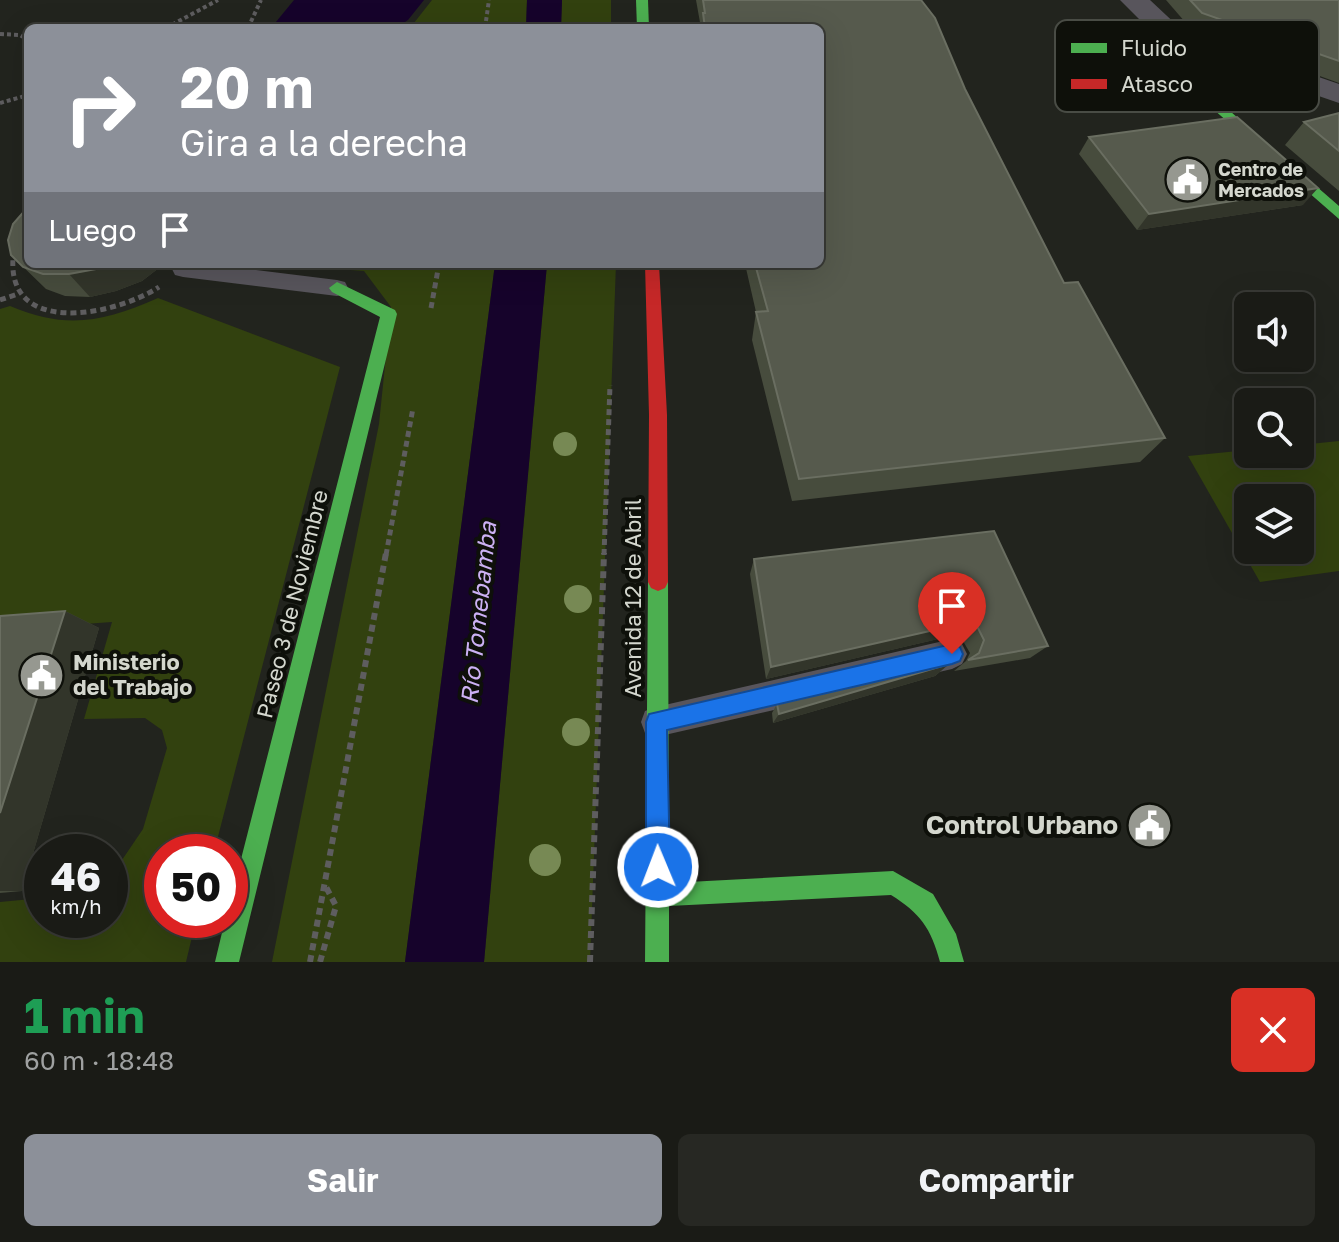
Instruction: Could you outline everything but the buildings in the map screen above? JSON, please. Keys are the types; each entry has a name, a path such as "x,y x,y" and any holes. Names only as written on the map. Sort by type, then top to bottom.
{"street":[{"path":"642,0 643,24"},
{"path":"1134,0 1155,20"},
{"path":"1319,87 1339,94"},
{"path":"1224,112 1339,214"},
{"name":"Avenida 12 de Abril","path":"652,268 658,415 657,962"},
{"name":"Paseo 3 de Noviembre","path":"227,962 389,314 337,288"},
{"path":"658,895 893,883 925,902 947,943 952,962"},
{"name":"Avenida 12 de Abril","path":"658,933 667,962"}],"lane":[{"path":"183,269 337,288"},
{"path":"656,722 952,654"}],"path":[{"path":"173,24 218,0"},
{"path":"250,24 261,0"},
{"path":"486,24 489,0"},
{"path":"0,34 24,38"},
{"path":"0,103 24,97"},
{"path":"18,242 9,264 11,284 25,301 50,311 83,313 118,306 152,292 183,269"},
{"path":"429,321 438,268"},
{"path":"0,300 19,294"},
{"path":"590,962 610,377"},
{"path":"310,962 415,396"},
{"path":"320,962 336,906 325,885"}],"green space":[{"path":"432,0 527,0 526,24 413,24"},
{"path":"562,0 611,0 611,24 561,24"},
{"path":"323,268 494,268 405,962 272,962 379,424 391,307 364,271"},
{"path":"547,268 616,268 590,962 484,962"},
{"path":"158,298 340,367 219,834 144,834 144,938 192,938 186,962 0,962 0,902 24,900 24,938 128,938 128,851 143,829 167,748 162,730 145,718 84,719 112,622 0,630 0,309 10,306 30,314 67,320 120,313"},
{"path":"1339,441 1339,571 1260,582 1250,564 1314,564 1314,484 1234,484 1234,536 1188,456 1234,451 1234,468 1314,468 1314,444"}],"water":[{"path":"294,0 424,0 402,24 274,24"},
{"path":"527,0 562,0 561,24 526,24"},
{"name":"Río Tomebamba","path":"494,268 547,268 484,962 405,962"}],"traffic: fast":[{"path":"642,0 643,24"},
{"path":"1224,112 1339,214"},
{"path":"227,962 389,314 337,288"},
{"path":"657,962 658,582"},
{"path":"658,895 893,883 925,902 947,943 952,962"}],"traffic: jam":[{"path":"652,268 658,415 658,582"}],"place":[{"name":"Centro de Mercados","path":"1187,180"},
{"name":"Ministerio del Trabajo","path":"42,675"},
{"name":"Control Urbano","path":"1149,825"}],"route":[{"path":"658,867 656,722 952,654"}]}
